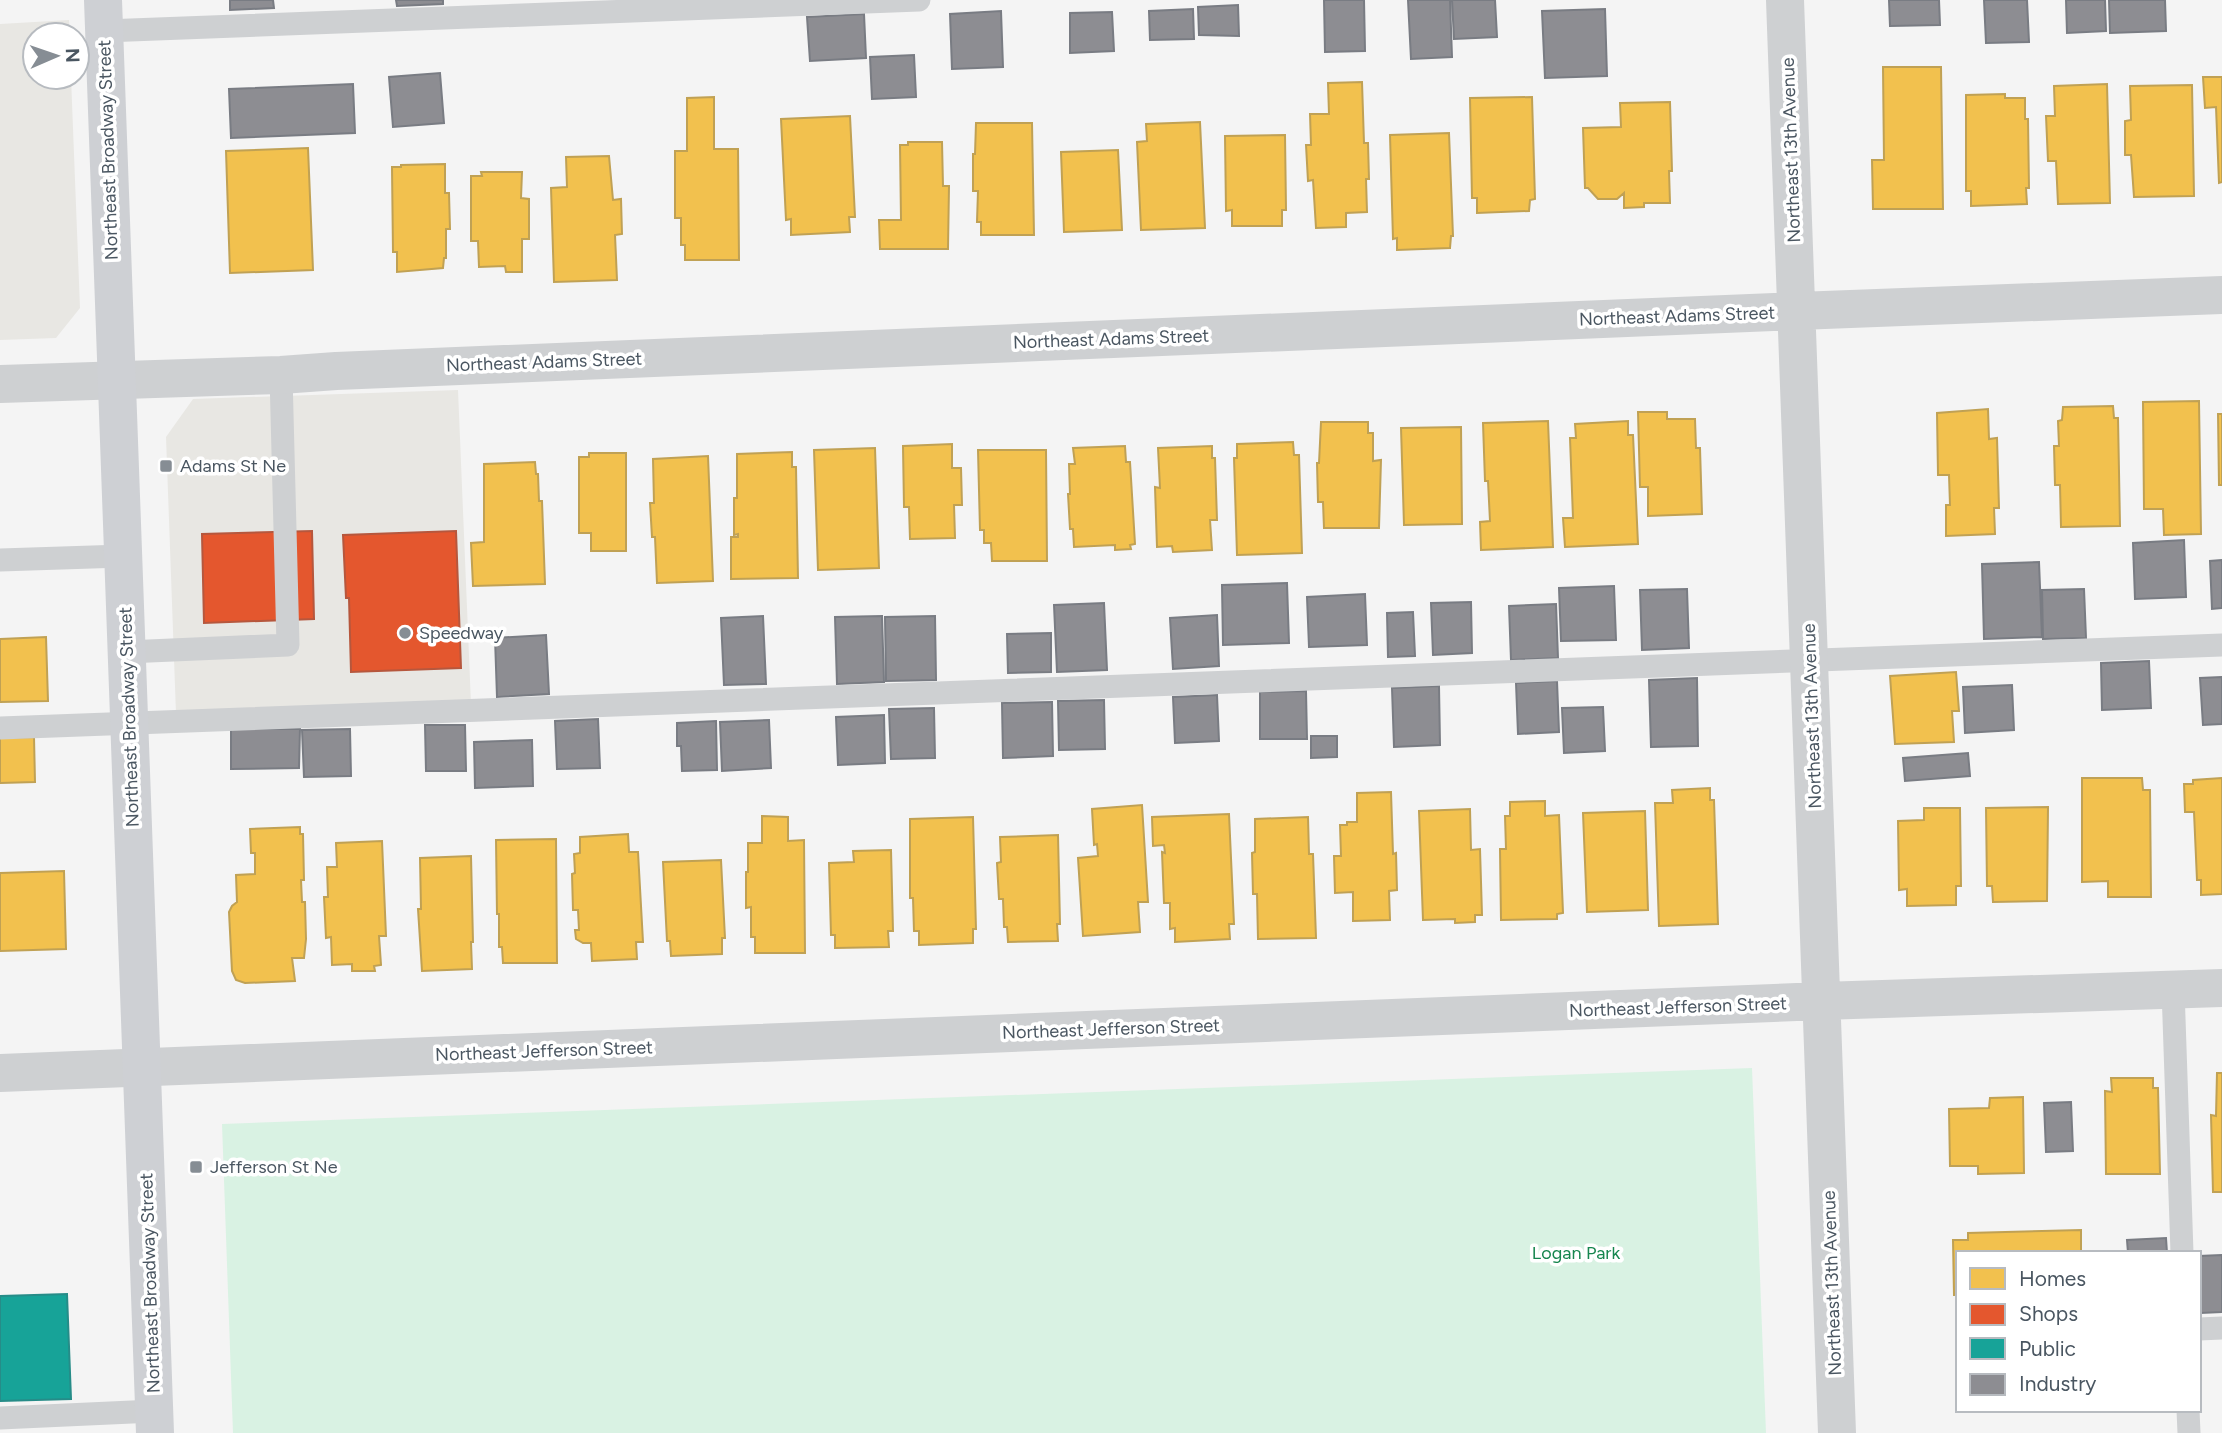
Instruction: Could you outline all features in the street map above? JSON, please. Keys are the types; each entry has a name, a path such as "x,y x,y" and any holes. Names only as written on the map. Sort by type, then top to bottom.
{"main road":[{"name":"Northeast Broadway Street","path":"103,16 155,1422"}],"street":[{"name":"Northeast 13th Avenue","path":"1786,0 1837,1433"},
{"name":"Northeast Adams Street","path":"0,384 281,375 2222,295"},
{"name":"Northeast Jefferson Street","path":"0,1073 1822,1001 2222,988"}],"lane":[{"path":"103,16 919,0"},
{"path":"126,652 288,645 281,375"},
{"path":"0,560 123,556"},
{"path":"0,728 2222,645"},
{"path":"2173,989 2182,1251"},
{"path":"2201,1329 2222,1328"},
{"path":"2189,1412 2189,1433"},
{"path":"0,1418 155,1422"}],"shaded area":[{"path":"21,23 21,91 72,91 80,308 56,338 0,340 0,24"},
{"path":"458,390 471,704 176,714 166,437 193,399"}],"green space":[{"name":"Logan Park","path":"1752,1068 1766,1433 233,1433 222,1124"}],"building: Homes":[{"path":"1883,67 1941,67 1943,209 1873,209 1872,160 1884,160"},
{"path":"2203,77 2222,77 2222,182 2219,183 2216,107 2205,108"},
{"path":"1362,82 1364,143 1368,143 1367,212 1346,213 1346,227 1316,228 1313,180 1308,181 1306,145 1311,145 1310,114 1329,114 1328,83"},
{"path":"2107,84 2110,203 2058,204 2056,161 2048,161 2046,116 2055,116 2054,86"},
{"path":"2192,85 2194,196 2134,197 2131,155 2125,155 2125,121 2131,120 2130,86"},
{"path":"2005,94 2005,98 2025,98 2025,119 2028,119 2027,204 1971,206 1971,191 1966,191 1966,95"},
{"path":"714,97 714,149 738,149 739,260 685,260 685,245 681,245 681,218 675,218 675,151 687,151 687,98"},
{"path":"1532,97 1535,199 1530,200 1529,211 1477,213 1477,198 1472,198 1470,98"},
{"path":"1670,102 1670,203 1644,203 1644,207 1624,208 1624,193 1617,199 1598,199 1585,188 1583,128 1621,127 1620,103"},
{"path":"850,116 855,217 849,217 850,232 791,235 791,219 786,220 781,119"},
{"path":"1200,122 1205,228 1141,230 1137,142 1147,141 1146,124"},
{"path":"976,123 1032,123 1034,235 981,235 981,222 977,222 978,191 973,191"},
{"path":"1449,133 1453,236 1450,248 1397,250 1397,238 1393,239 1390,135"},
{"path":"1285,135 1286,210 1282,210 1282,226 1232,226 1232,210 1226,211 1225,136"},
{"path":"908,142 942,142 943,186 949,186 948,249 880,249 879,220 901,220 900,145 908,145"},
{"path":"308,148 313,270 230,273 226,151"},
{"path":"1118,150 1122,230 1064,232 1061,152"},
{"path":"609,156 613,200 621,199 622,234 615,235 617,280 554,282 551,188 567,187 566,157"},
{"path":"445,164 445,193 449,193 450,229 446,229 446,258 443,268 397,272 397,252 393,252 392,167"},
{"path":"481,172 522,172 521,198 529,199 529,239 522,239 522,272 506,272 505,266 479,267 478,241 471,241 471,176 482,176"},
{"path":"2199,401 2201,534 2164,535 2163,509 2144,509 2143,402"},
{"path":"2113,406 2114,418 2118,418 2120,526 2061,527 2060,485 2055,485 2054,446 2059,446 2058,421 2062,420 2063,407"},
{"path":"1988,409 1989,439 1997,438 1999,508 1994,508 1995,534 1946,536 1946,505 1950,505 1949,475 1938,475 1937,413"},
{"path":"1638,412 1667,412 1667,419 1695,419 1696,448 1700,448 1702,514 1648,516 1648,487 1640,487"},
{"path":"2218,414 2222,414 2222,485 2219,485"},
{"path":"1548,421 1553,547 1481,550 1480,522 1490,521 1488,481 1485,481 1483,423"},
{"path":"1628,421 1628,435 1633,435 1638,544 1565,547 1563,518 1573,518 1570,438 1576,438 1575,424"},
{"path":"1321,422 1368,422 1368,433 1373,433 1373,461 1381,460 1379,528 1324,528 1323,502 1318,502 1317,463"},
{"path":"1461,427 1462,524 1404,525 1401,428"},
{"path":"1293,442 1294,455 1299,455 1302,553 1237,555 1234,458 1237,458 1237,444"},
{"path":"952,444 952,468 961,468 962,505 954,505 955,538 910,539 909,507 904,507 903,446"},
{"path":"1125,446 1126,462 1130,462 1135,544 1130,545 1131,549 1115,550 1115,545 1074,547 1068,494 1069,464 1075,464 1073,448"},
{"path":"1212,446 1212,458 1215,458 1217,520 1210,520 1212,550 1173,552 1172,546 1157,547 1155,487 1160,488 1158,448"},
{"path":"875,448 879,568 818,570 814,450"},
{"path":"978,450 1046,450 1047,561 992,561 991,543 984,543 984,530 980,530"},
{"path":"792,452 792,467 796,467 798,578 731,579 731,537 738,537 738,534 734,535 737,454"},
{"path":"589,453 626,453 626,551 591,551 591,533 579,533 579,457 589,457"},
{"path":"708,456 713,581 657,583 650,503 654,503 653,459"},
{"path":"535,462 539,501 542,501 545,584 473,586 471,543 484,542 484,464"},
{"path":"46,637 48,701 0,702 0,639"},
{"path":"1956,672 1959,711 1952,711 1954,742 1895,744 1890,676"},
{"path":"34,737 35,782 0,783 0,738"},
{"path":"2082,778 2142,778 2143,790 2150,790 2151,897 2108,897 2108,881 2082,882"},
{"path":"2222,778 2222,894 2201,895 2201,880 2197,880 2194,812 2185,812 2184,784 2193,784 2193,780"},
{"path":"1710,788 1710,800 1714,800 1718,924 1659,926 1655,803 1673,803 1672,790"},
{"path":"1391,792 1397,890 1389,891 1390,920 1353,921 1353,892 1335,893 1334,856 1341,856 1340,825 1357,822 1357,793"},
{"path":"1545,801 1545,816 1559,815 1563,913 1557,914 1557,919 1501,920 1500,849 1506,849 1505,816 1510,816 1510,802"},
{"path":"1142,805 1148,902 1138,902 1140,932 1083,936 1078,858 1098,856 1097,844 1094,845 1092,809"},
{"path":"2048,807 2047,901 1993,902 1992,886 1987,886 1986,808"},
{"path":"1924,808 1960,808 1961,886 1956,886 1956,905 1907,906 1907,889 1899,890 1898,821 1924,820"},
{"path":"1470,809 1471,850 1480,849 1482,915 1475,915 1475,922 1455,923 1455,919 1423,920 1419,811"},
{"path":"1645,811 1648,910 1587,912 1583,813"},
{"path":"1229,814 1234,924 1229,924 1230,939 1175,942 1175,928 1170,929 1170,903 1164,903 1164,845 1153,846 1152,817"},
{"path":"762,816 788,817 788,841 804,840 805,953 755,953 755,937 751,937 751,907 746,908 746,872 748,843 762,843"},
{"path":"973,817 976,929 973,929 973,943 919,945 919,931 914,931 913,898 910,898 910,819"},
{"path":"1308,817 1309,854 1313,854 1316,938 1258,939 1257,894 1253,894 1255,819"},
{"path":"300,827 300,834 303,834 304,880 301,880 302,902 305,902 306,939 304,958 292,958 295,981 245,983 236,980 232,971 229,912 237,902 236,875 255,874 255,853 251,853 250,829"},
{"path":"628,834 629,852 638,852 643,942 636,942 637,959 592,961 591,943 576,939 575,930 579,930 578,910 573,910 574,854 580,853 580,837"},
{"path":"1058,835 1058,941 1008,942 1007,927 1004,927 1003,899 999,899 997,863 1001,862 1000,837"},
{"path":"556,839 557,963 503,963 497,914 496,840"},
{"path":"382,841 386,936 379,936 381,965 374,966 375,971 352,971 352,964 332,965 331,937 326,938 324,897 328,897 327,867 337,867 336,843"},
{"path":"891,850 893,931 888,931 889,947 835,948 835,935 831,935 829,863 854,862 853,851"},
{"path":"471,856 472,969 422,971 418,909 421,909 420,858"},
{"path":"721,860 725,938 722,938 722,954 671,956 670,941 667,941 663,862"},
{"path":"64,871 66,949 0,951 0,873"},
{"path":"2217,1073 2222,1073 2222,1192 2213,1192 2211,1115 2216,1116"},
{"path":"2111,1078 2153,1078 2153,1088 2158,1088 2160,1174 2106,1174 2105,1091 2112,1092"},
{"path":"2023,1097 2024,1173 1978,1174 1978,1166 1950,1166 1949,1109 1989,1108 1990,1098"},
{"path":"2081,1230 2081,1251 1956,1251 1954,1295 1953,1240 1968,1240 1968,1233"}],"building: Shops":[{"path":"312,531 314,619 204,623 202,534"},
{"name":"Speedway","path":"456,531 461,668 351,672 349,598 346,598 343,535"}],"building: Public":[{"path":"67,1294 71,1399 0,1401 0,1296"}],"building: Industry":[{"path":"230,0 273,0 274,8 230,10"},
{"path":"396,0 443,0 443,4 397,6"},
{"path":"1324,0 1364,0 1365,51 1325,52"},
{"path":"1408,0 1450,0 1452,57 1411,59"},
{"path":"1452,0 1495,0 1497,37 1454,39"},
{"path":"1889,0 1939,0 1940,25 1890,26"},
{"path":"1984,0 2027,0 2029,42 1986,43"},
{"path":"2066,0 2105,0 2106,31 2067,33"},
{"path":"2109,0 2165,0 2166,31 2110,33"},
{"path":"1238,5 1239,36 1199,35 1198,7"},
{"path":"1193,9 1194,39 1150,40 1149,11"},
{"path":"1605,9 1607,76 1545,78 1542,11"},
{"path":"1001,11 1003,67 952,69 950,14"},
{"path":"1112,12 1114,51 1070,53 1070,13"},
{"path":"864,14 866,58 810,61 807,17"},
{"path":"914,55 916,97 872,99 870,57"},
{"path":"440,73 444,123 393,127 389,77"},
{"path":"353,84 355,133 231,138 229,89"},
{"path":"2184,540 2186,597 2135,599 2133,543"},
{"path":"2222,560 2222,608 2212,609 2210,561"},
{"path":"2039,562 2042,637 1984,639 1982,564"},
{"path":"1287,583 1289,643 1223,645 1222,585"},
{"path":"1614,586 1616,640 1561,641 1559,588"},
{"path":"1687,589 1689,648 1642,650 1640,590"},
{"path":"2084,589 2086,638 2043,639 2042,590"},
{"path":"1365,594 1367,645 1309,647 1307,597"},
{"path":"1471,602 1472,653 1433,655 1431,603"},
{"path":"1104,603 1107,670 1057,672 1054,605"},
{"path":"1556,604 1558,658 1511,660 1509,606"},
{"path":"1413,612 1415,656 1388,657 1387,613"},
{"path":"1217,615 1219,666 1173,669 1170,618"},
{"path":"763,616 766,684 724,685 721,618"},
{"path":"882,616 884,682 837,684 835,617"},
{"path":"935,616 936,680 886,681 885,617"},
{"path":"1051,633 1051,672 1008,673 1007,634"},
{"path":"546,635 549,694 497,697 495,638"},
{"path":"2149,661 2151,708 2102,710 2101,663"},
{"path":"2222,677 2222,724 2203,725 2200,678"},
{"path":"1697,678 1698,746 1651,747 1649,680"},
{"path":"1557,681 1559,732 1518,734 1516,683"},
{"path":"2012,685 2014,730 1965,733 1963,687"},
{"path":"1439,686 1440,745 1394,747 1392,688"},
{"path":"1306,691 1307,739 1260,739 1260,692"},
{"path":"1217,695 1219,741 1175,743 1173,697"},
{"path":"1104,700 1105,749 1059,750 1058,701"},
{"path":"1052,702 1053,756 1003,758 1002,703"},
{"path":"1603,707 1605,751 1564,753 1562,708"},
{"path":"934,708 935,758 891,759 889,709"},
{"path":"884,715 885,763 838,765 836,717"},
{"path":"598,719 600,768 557,769 555,721"},
{"path":"769,720 771,768 722,771 720,722"},
{"path":"716,721 717,770 682,771 681,746 677,746 677,723"},
{"path":"425,725 465,725 466,771 426,771"},
{"path":"231,729 300,729 299,768 231,769"},
{"path":"350,729 351,776 304,777 302,730"},
{"path":"1311,736 1337,736 1337,757 1311,758"},
{"path":"532,740 533,786 475,788 474,742"},
{"path":"1968,753 1970,776 1905,781 1903,758"},
{"path":"2071,1102 2073,1151 2046,1152 2044,1103"},
{"path":"2166,1238 2167,1251 2128,1251 2127,1240"},
{"path":"2222,1255 2222,1312 2201,1313 2201,1256"}],"place":[{"name":"Adams St Ne","path":"166,466"},
{"name":"Speedway","path":"405,633"},
{"name":"Jefferson St Ne","path":"196,1167"}]}
